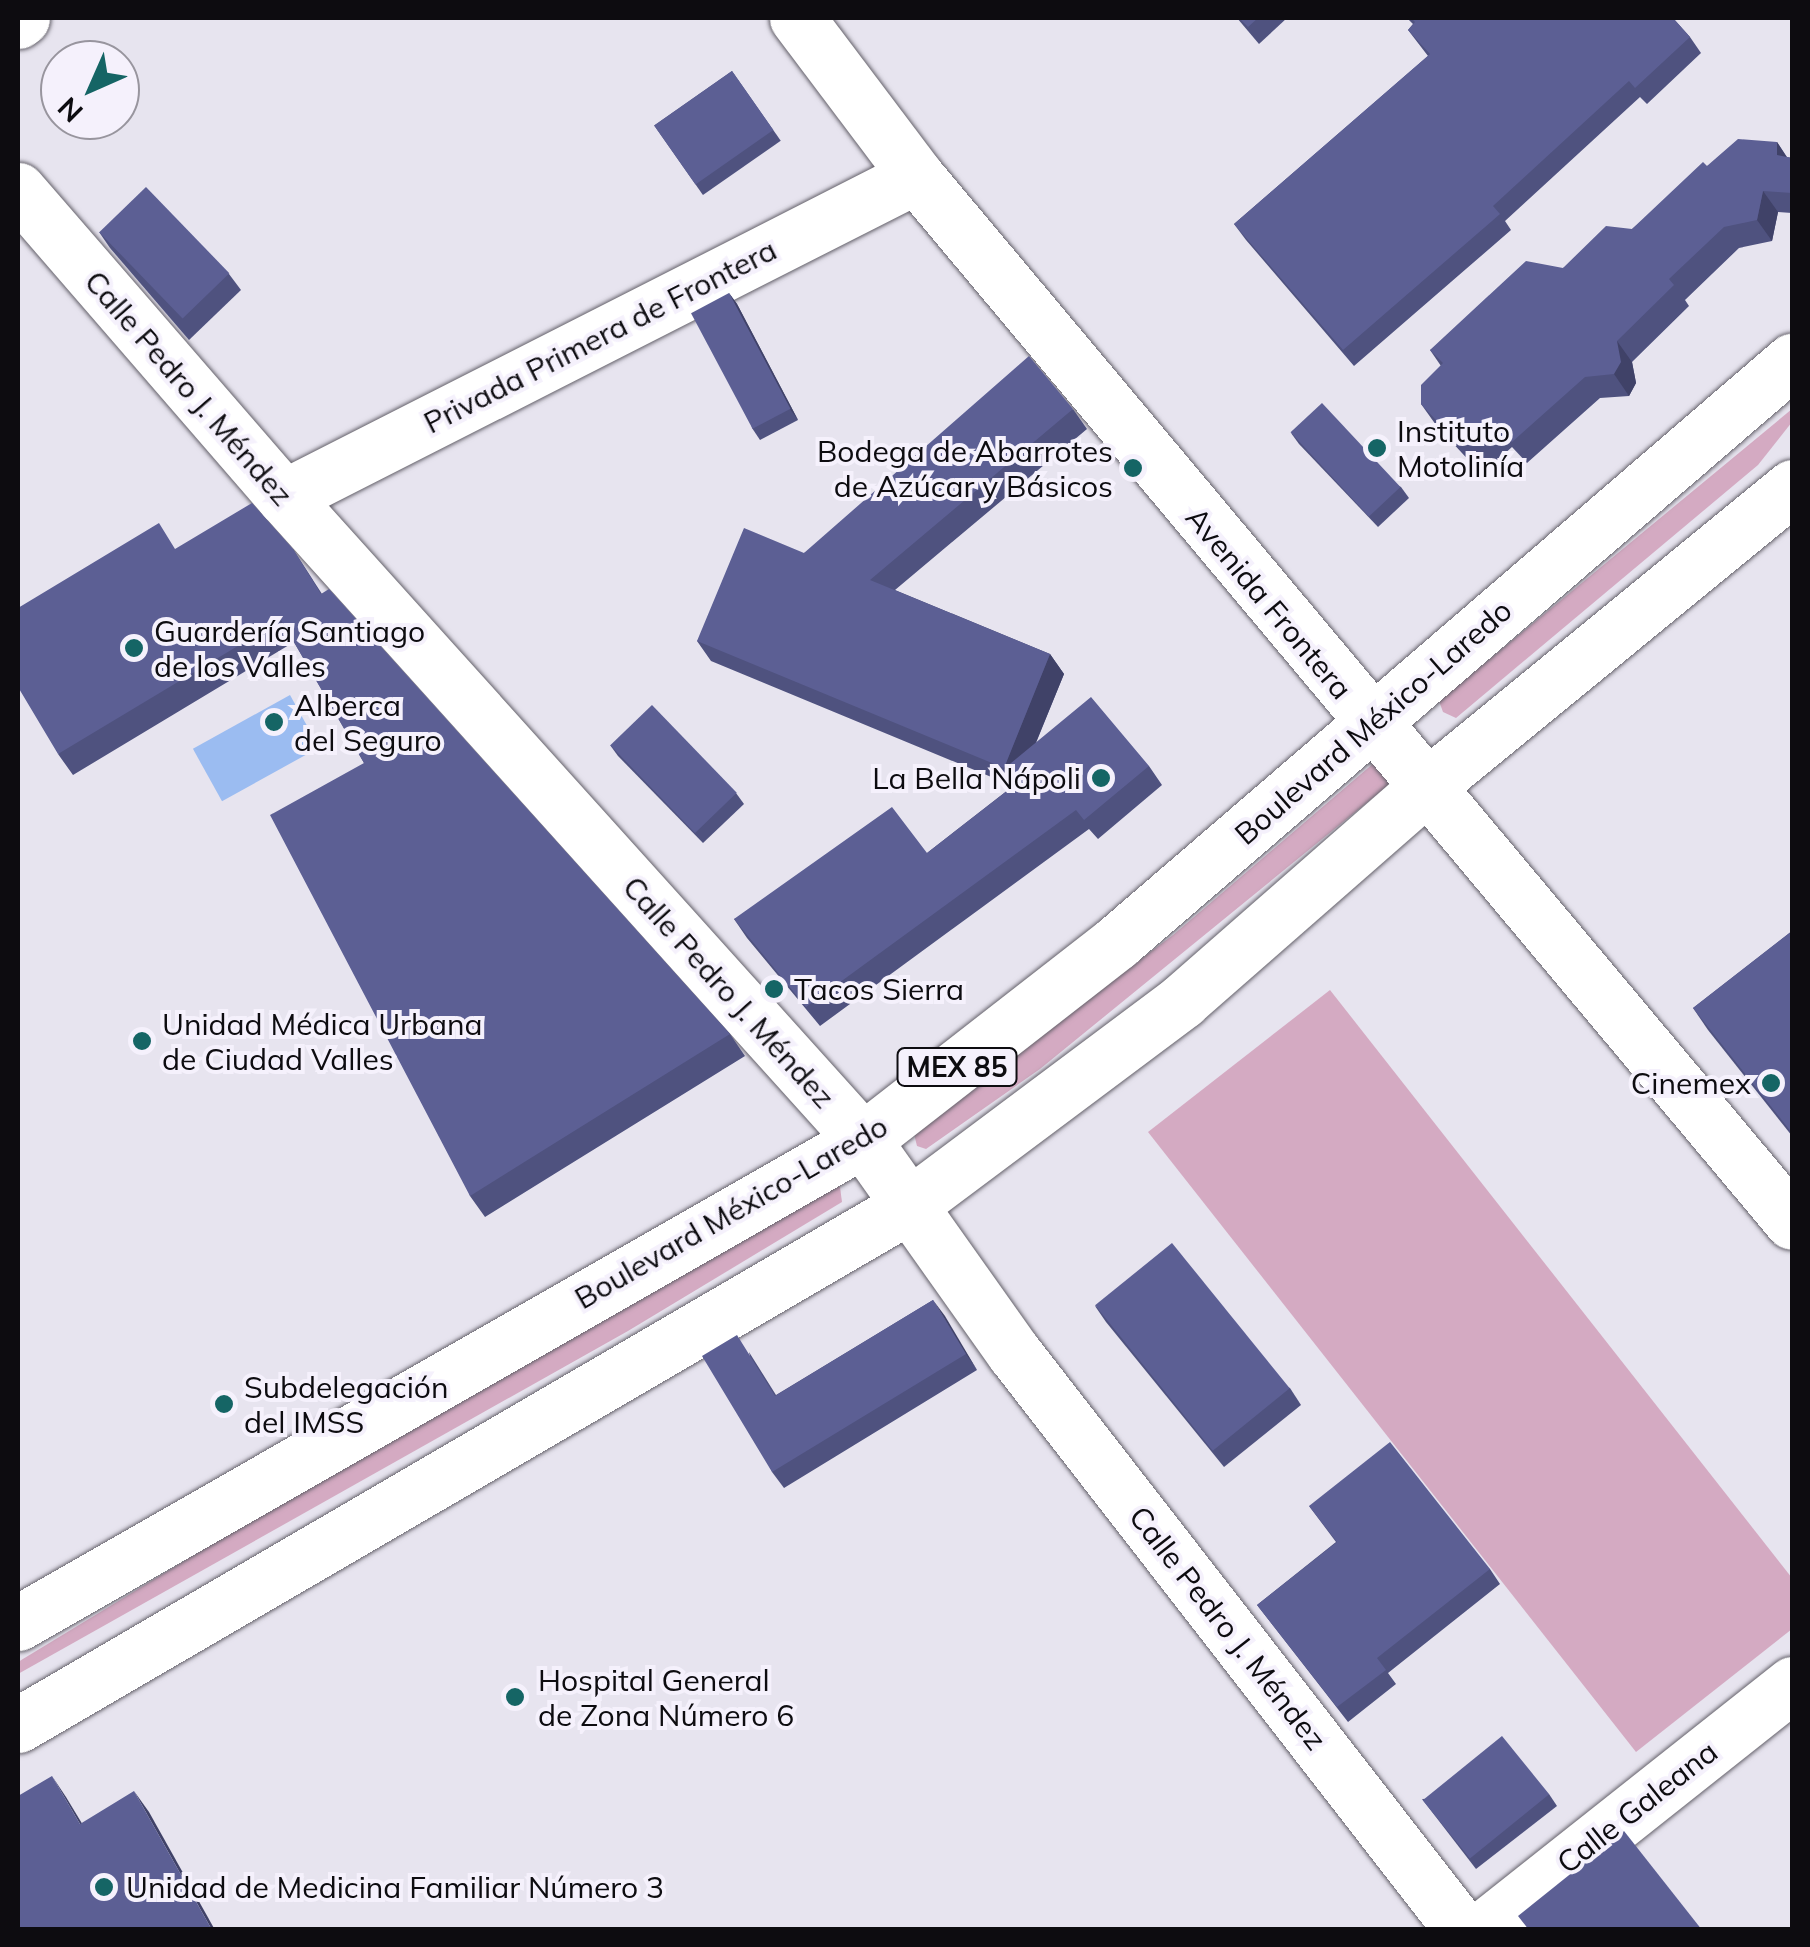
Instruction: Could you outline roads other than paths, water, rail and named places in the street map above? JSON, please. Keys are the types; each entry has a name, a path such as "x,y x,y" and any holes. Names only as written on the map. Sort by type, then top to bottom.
{"street":[{"name":"Avenida Frontera","path":"797,18 916,176 1370,725 1431,783 1792,1222"},
{"name":"Privada Primera de Frontera","path":"284,497 916,176"},
{"name":"Calle Pedro J. Méndez","path":"18,190 284,497 863,1140 907,1208 1462,1930"},
{"name":"Boulevard México-Laredo","path":"18,1622 863,1140 1117,942 1792,362"},
{"name":"MEX 85","path":"18,1725 907,1208 1182,1001 1431,783 1792,487"},
{"name":"Calle Galeana","path":"1482,1930 1792,1684"}],"water":[{"name":"Alberca del Seguro","path":"290,695 319,747 222,801 193,749"}],"place":[{"name":"Instituto Motolinía","path":"1377,448"},
{"name":"Bodega de Abarrotes de Azúcar y Básicos","path":"1133,468"},
{"name":"Guardería Santiago de los Valles","path":"134,648"},
{"name":"Alberca del Seguro","path":"274,722"},
{"name":"La Bella Nápoli","path":"1101,778"},
{"name":"Tacos Sierra","path":"774,989"},
{"name":"Unidad Médica Urbana de Ciudad Valles","path":"142,1041"},
{"name":"Cinemex","path":"1771,1083"},
{"name":"Subdelegación del IMSS","path":"224,1404"},
{"name":"Hospital General de Zona Número 6","path":"515,1697"},
{"name":"Unidad de Medicina Familiar Número 3","path":"104,1887"}]}
